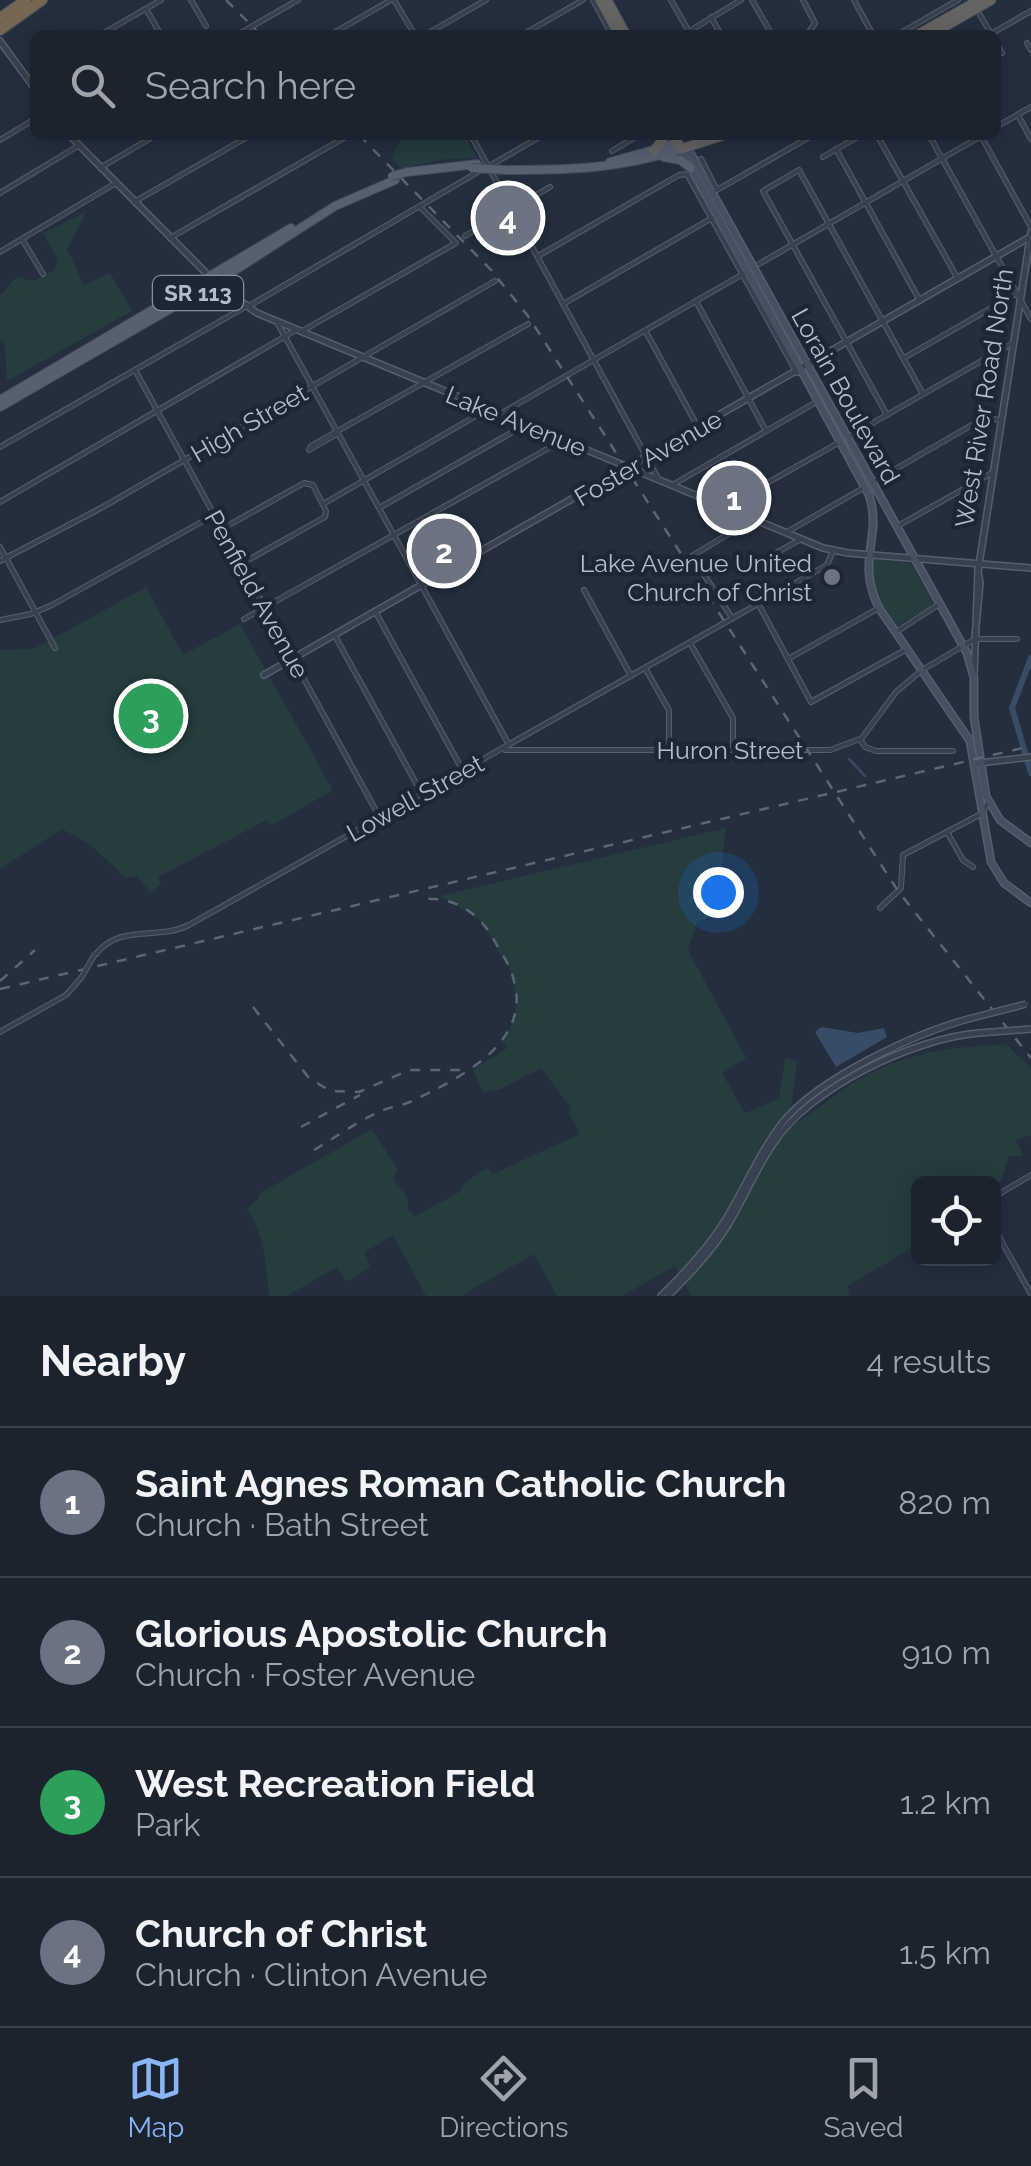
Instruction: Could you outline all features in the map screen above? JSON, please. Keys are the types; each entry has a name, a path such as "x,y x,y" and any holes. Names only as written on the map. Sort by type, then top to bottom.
{"highway":[{"path":"1,25 26,0"},
{"path":"1,25 42,0"},
{"path":"600,0 616,30"},
{"path":"926,30 978,0"},
{"path":"939,30 991,0"},
{"path":"652,155 678,141"}],"main road":[{"name":"SR 113","path":"0,403 213,280 340,198 408,174 475,166 592,165 652,155 678,141"},
{"name":"Lorain Boulevard","path":"678,141 801,370 940,604 963,646 974,678"},
{"name":"Lorain Boulevard","path":"678,141 801,370"},
{"path":"652,155 674,158 691,168"},
{"name":"Lorain Boulevard","path":"868,485 873,513 868,555"},
{"path":"868,555 868,579 879,608 972,747 992,862 1000,878 1031,902"},
{"name":"West River Road North","path":"974,678 978,764 988,801 1009,829 1031,843"},
{"path":"961,727 969,728 974,722"},
{"path":"986,836 996,826 1009,829"}],"street":[{"path":"114,30 161,0"},
{"path":"191,0 206,26"},
{"path":"246,30 298,0"},
{"path":"339,30 392,0 412,30"},
{"path":"434,30 486,0"},
{"path":"531,30 583,0"},
{"path":"671,0 688,30 742,0"},
{"path":"752,0 769,30"},
{"path":"802,0 814,23 810,30"},
{"path":"854,0 871,30"},
{"path":"905,30 958,0"},
{"path":"146,9 158,30"},
{"path":"999,30 1031,11"},
{"path":"980,15 988,30"},
{"path":"711,17 718,30"},
{"path":"0,41 30,83"},
{"path":"1027,44 1031,50"},
{"path":"26,78 30,76"},
{"path":"1001,125 1031,107"},
{"path":"1018,115 1031,139"},
{"path":"0,140 30,122"},
{"name":"Lake Avenue","path":"73,140 213,280 245,307 276,322 833,551 978,567 1031,568"},
{"path":"100,168 148,140"},
{"path":"134,202 242,140"},
{"path":"170,238 340,140"},
{"path":"475,140 660,480"},
{"path":"0,446 535,140"},
{"path":"612,151 631,140"},
{"path":"701,159 718,190 804,140"},
{"path":"823,157 852,140"},
{"path":"881,140 958,280"},
{"path":"932,140 1031,318"},
{"path":"759,264 975,140"},
{"path":"984,140 1031,232"},
{"path":"0,193 78,146"},
{"path":"836,149 920,301"},
{"path":"887,415 763,190 799,170 923,394"},
{"path":"538,256 682,174 689,176 712,218 564,304"},
{"path":"0,252 116,184"},
{"path":"466,236 550,187"},
{"path":"0,502 456,243 420,207"},
{"name":"Lorain Boulevard","path":"712,218 801,370"},
{"name":"Foster Avenue","path":"264,674 847,344 996,257 1031,232"},
{"name":"West River Road North","path":"974,678 978,567 1031,232"},
{"path":"22,239 42,274"},
{"path":"500,414 743,274"},
{"name":"High Street","path":"3,560 495,281"},
{"path":"904,358 1018,296"},
{"path":"696,301 766,431"},
{"path":"276,322 509,745"},
{"path":"336,434 309,450 311,446 528,324"},
{"path":"645,330 699,429"},
{"path":"739,513 751,492 1013,343"},
{"name":"Penfield Avenue","path":"135,370 380,818"},
{"path":"672,486 813,404"},
{"path":"323,504 488,409"},
{"path":"785,532 984,418 1001,420"},
{"path":"379,508 525,426"},
{"path":"244,619 563,440"},
{"path":"896,527 992,473"},
{"path":"222,529 304,483 311,484 323,504 323,518 241,564"},
{"path":"0,620 35,612 214,515"},
{"path":"733,619 692,556 752,519"},
{"path":"758,562 800,539"},
{"path":"0,548 3,560 54,648"},
{"name":"Lowell Street","path":"0,1032 66,994 105,943 118,936 184,928 827,565 833,551"},
{"path":"584,590 631,676"},
{"path":"758,604 812,702 907,649"},
{"path":"896,632 940,604"},
{"path":"788,659 879,608"},
{"path":"376,612 463,771"},
{"path":"334,635 422,794"},
{"path":"860,739 896,692 922,670 975,637 1017,639"},
{"path":"690,643 733,718 732,750"},
{"path":"645,668 669,710 669,750"},
{"name":"Huron Street","path":"500,750 830,750 860,739 865,747 876,751 953,751"},
{"path":"978,764 1031,757"},
{"path":"880,908 900,888 903,855 983,813 988,801"},
{"path":"948,832 963,860 974,867"},
{"path":"664,1296 716,1243 780,1134 808,1106 835,1085 920,1035 1028,1004"},
{"path":"835,1085 910,1048 948,1037 1031,1029"},
{"path":"1001,1193 1031,1175"},
{"path":"1001,1240 1031,1294"}],"green space":[{"path":"402,140 468,140 477,158 446,159 401,168 391,157"},
{"path":"86,212 67,249 84,285 110,273 132,311 7,381 5,344 0,340 0,295 17,277 34,281 54,270 58,260 43,233"},
{"path":"870,561 911,563 933,601 932,606 896,626 873,591"},
{"path":"146,587 183,655 240,624 333,790 271,826 267,820 158,877 161,884 151,893 136,876 126,878 88,843 62,829 0,869 0,650 34,649"},
{"path":"726,828 716,913 697,923 688,950 746,1058 722,1073 745,1113 779,1099 785,1058 797,1061 788,1131 856,1081 896,1062 938,1051 1005,1044 1031,1067 1031,1135 1015,1140 1024,1156 1009,1156 1001,1180 1001,1176 911,1176 911,1249 847,1286 851,1294 848,1296 691,1296 675,1266 622,1296 557,1296 534,1254 461,1296 426,1296 393,1235 365,1252 370,1267 346,1282 337,1267 287,1296 270,1296 262,1241 247,1209 259,1194 372,1129 398,1170 393,1179 406,1194 408,1210 415,1216 458,1193 466,1182 488,1167 493,1174 580,1134 569,1113 571,1108 541,1068 501,1089 483,1093 473,1070 507,1048 503,1041 514,1020 517,1003 511,972 480,920 440,896"}],"water":[{"path":"821,1027 858,1033 884,1028 887,1037 836,1067 815,1032"}],"waterway":[{"path":"1031,658 1012,708 1031,773"},
{"path":"849,759 865,776"}],"railway":[{"path":"226,0 256,30"},
{"path":"364,140 491,270 528,316 898,891 1031,1058"},
{"path":"0,989 1031,746"},
{"path":"314,1150 372,1115 410,1102 468,1071 501,1041 512,1023 517,1003 514,981 488,930 463,907 443,900 419,899"},
{"path":"0,981 35,950"},
{"path":"253,1007 309,1078 330,1091 359,1092 409,1070 460,1070"},
{"path":"301,1127 360,1095"}],"place":[{"name":"Church of Christ","path":"508,218"},
{"name":"Saint Agnes Roman Catholic Church","path":"734,498"},
{"name":"Glorious Apostolic Church","path":"444,551"},
{"name":"Lake Avenue United Church of Christ","path":"832,577"},
{"name":"West Recreation Field","path":"151,716"}]}
